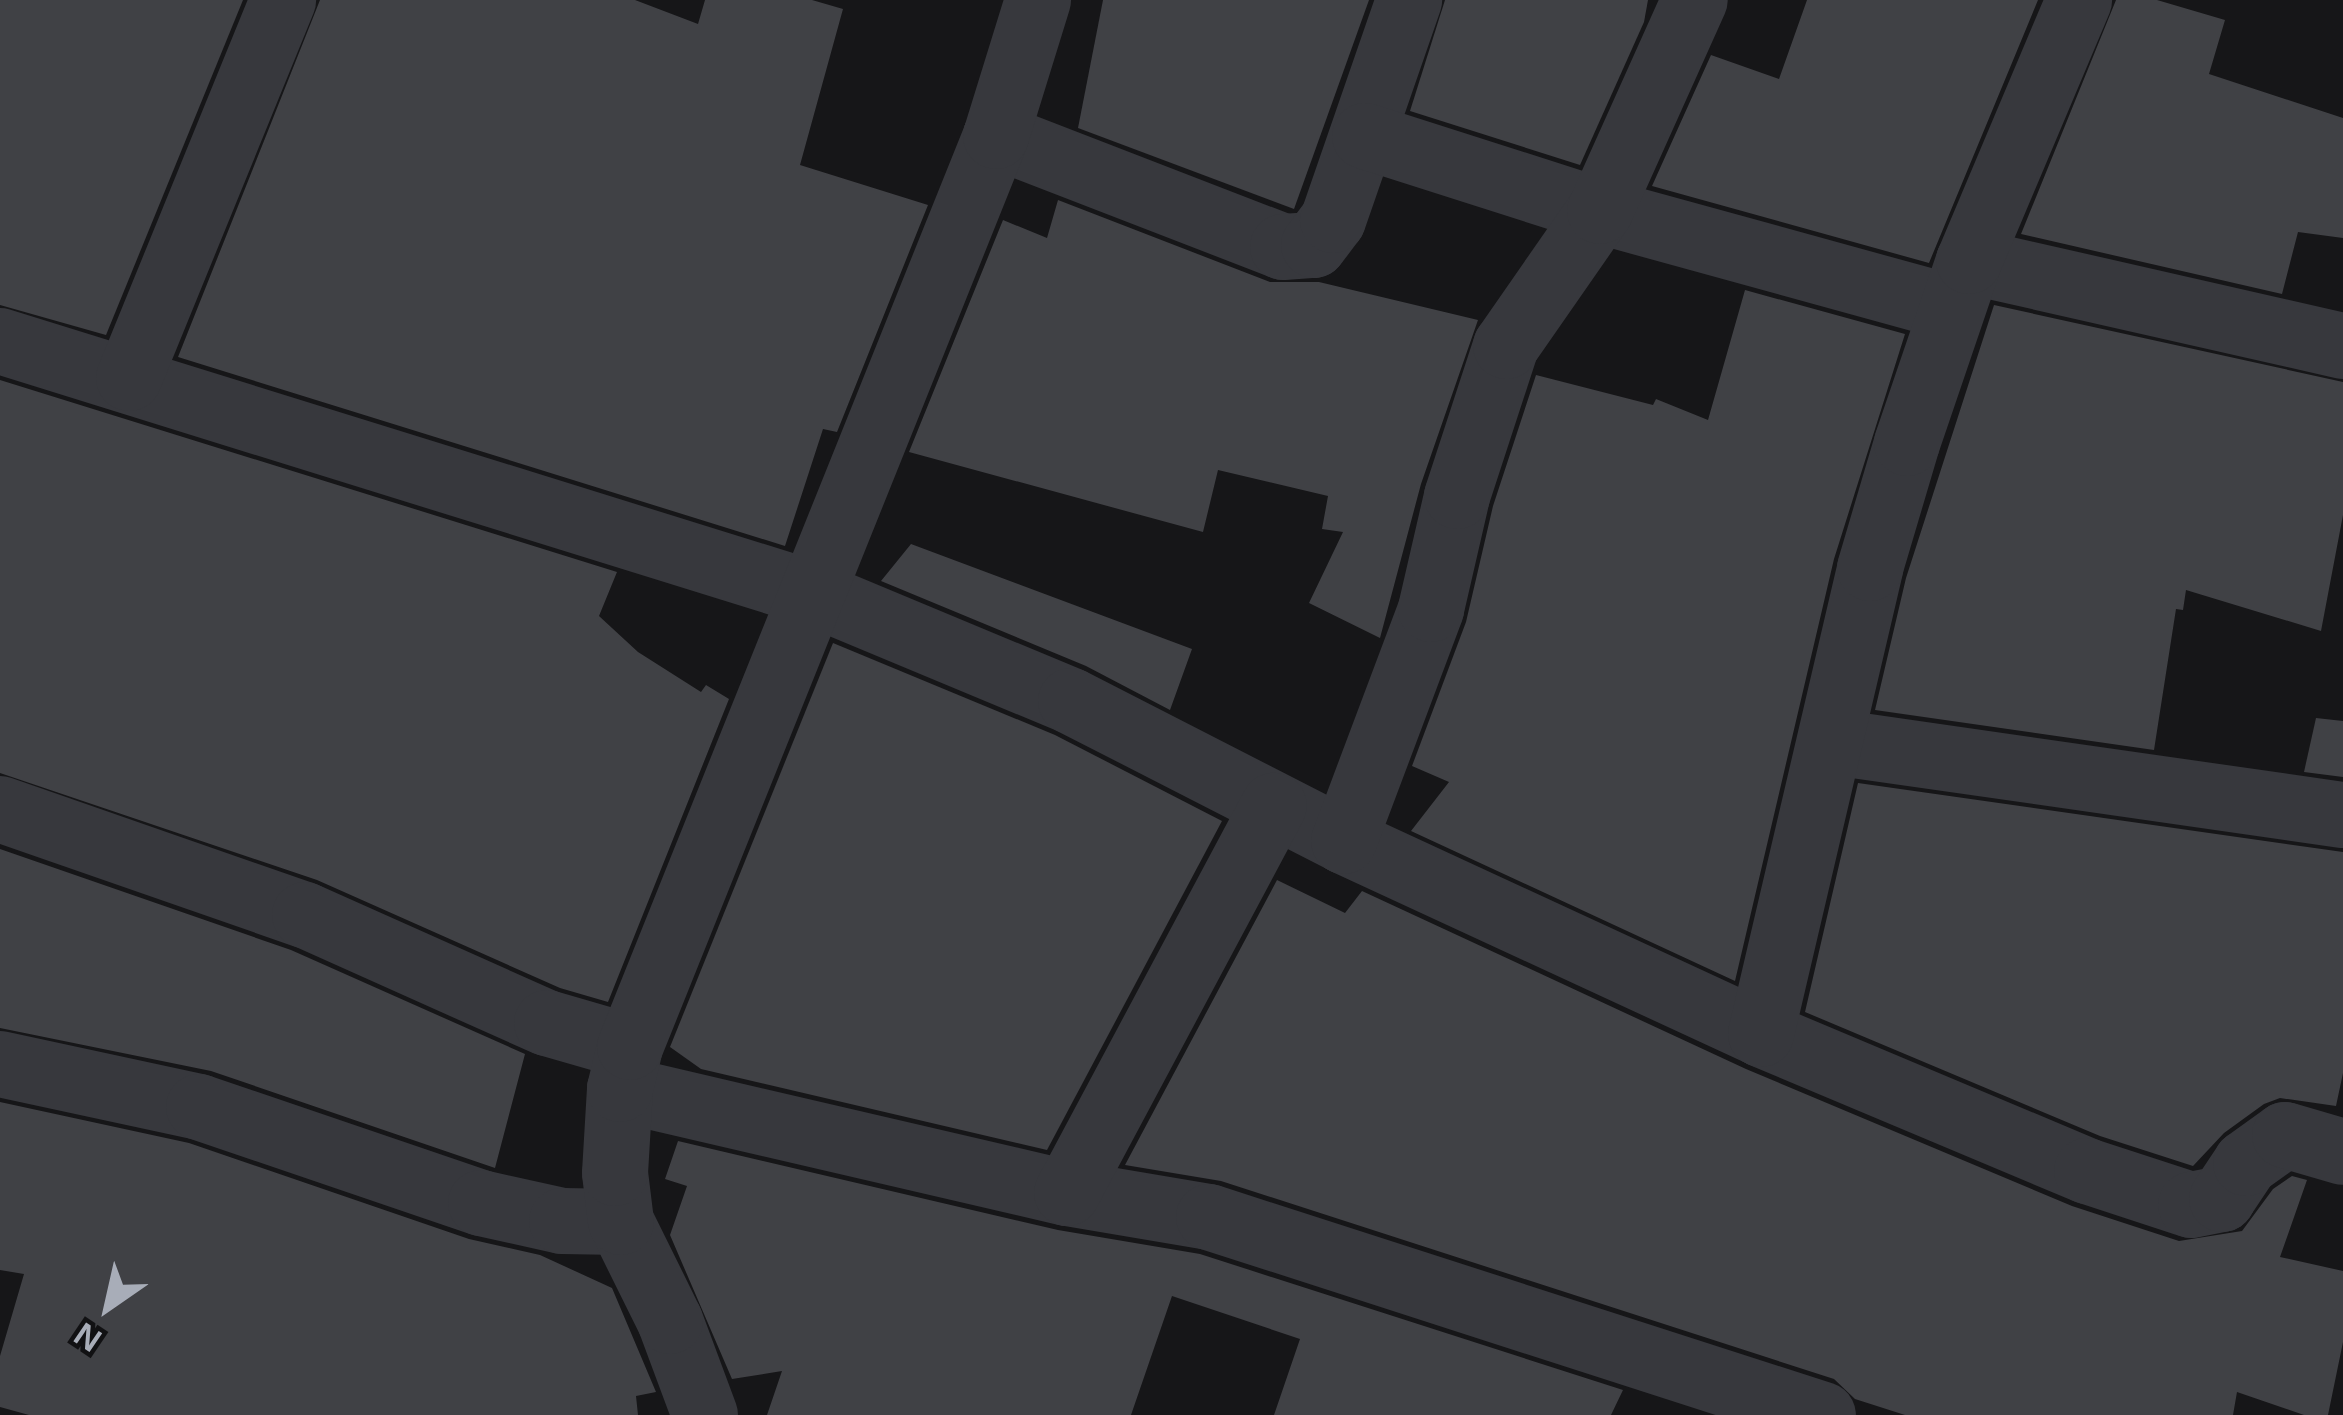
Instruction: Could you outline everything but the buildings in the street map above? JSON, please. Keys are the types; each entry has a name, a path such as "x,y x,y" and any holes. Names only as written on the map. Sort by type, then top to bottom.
{"street":[{"path":"129,379 284,0"},
{"path":"705,1415 670,1321 621,1222 615,1173 625,1068 996,136 1038,0"},
{"path":"996,136 1283,247 1314,245 1333,220 1409,0"},
{"path":"1344,841 1431,608 1456,496 1506,346 1600,211 1695,0"},
{"path":"1762,1034 1870,568 1960,285 2079,0"},
{"path":"1364,136 1600,211 1960,285 2343,346"},
{"path":"0,341 814,594 1071,701 1344,841 1762,1034 2087,1171 2191,1205 2222,1199 2246,1163 2265,1144 2285,1135 2343,1152"},
{"path":"1832,742 2343,815"},
{"path":"1066,1193 1274,806"},
{"path":"0,809 305,915 528,1015 625,1068 1066,1193 1209,1217 1823,1415"},
{"path":"0,1064 199,1107 481,1202 562,1221 621,1222"}]}
